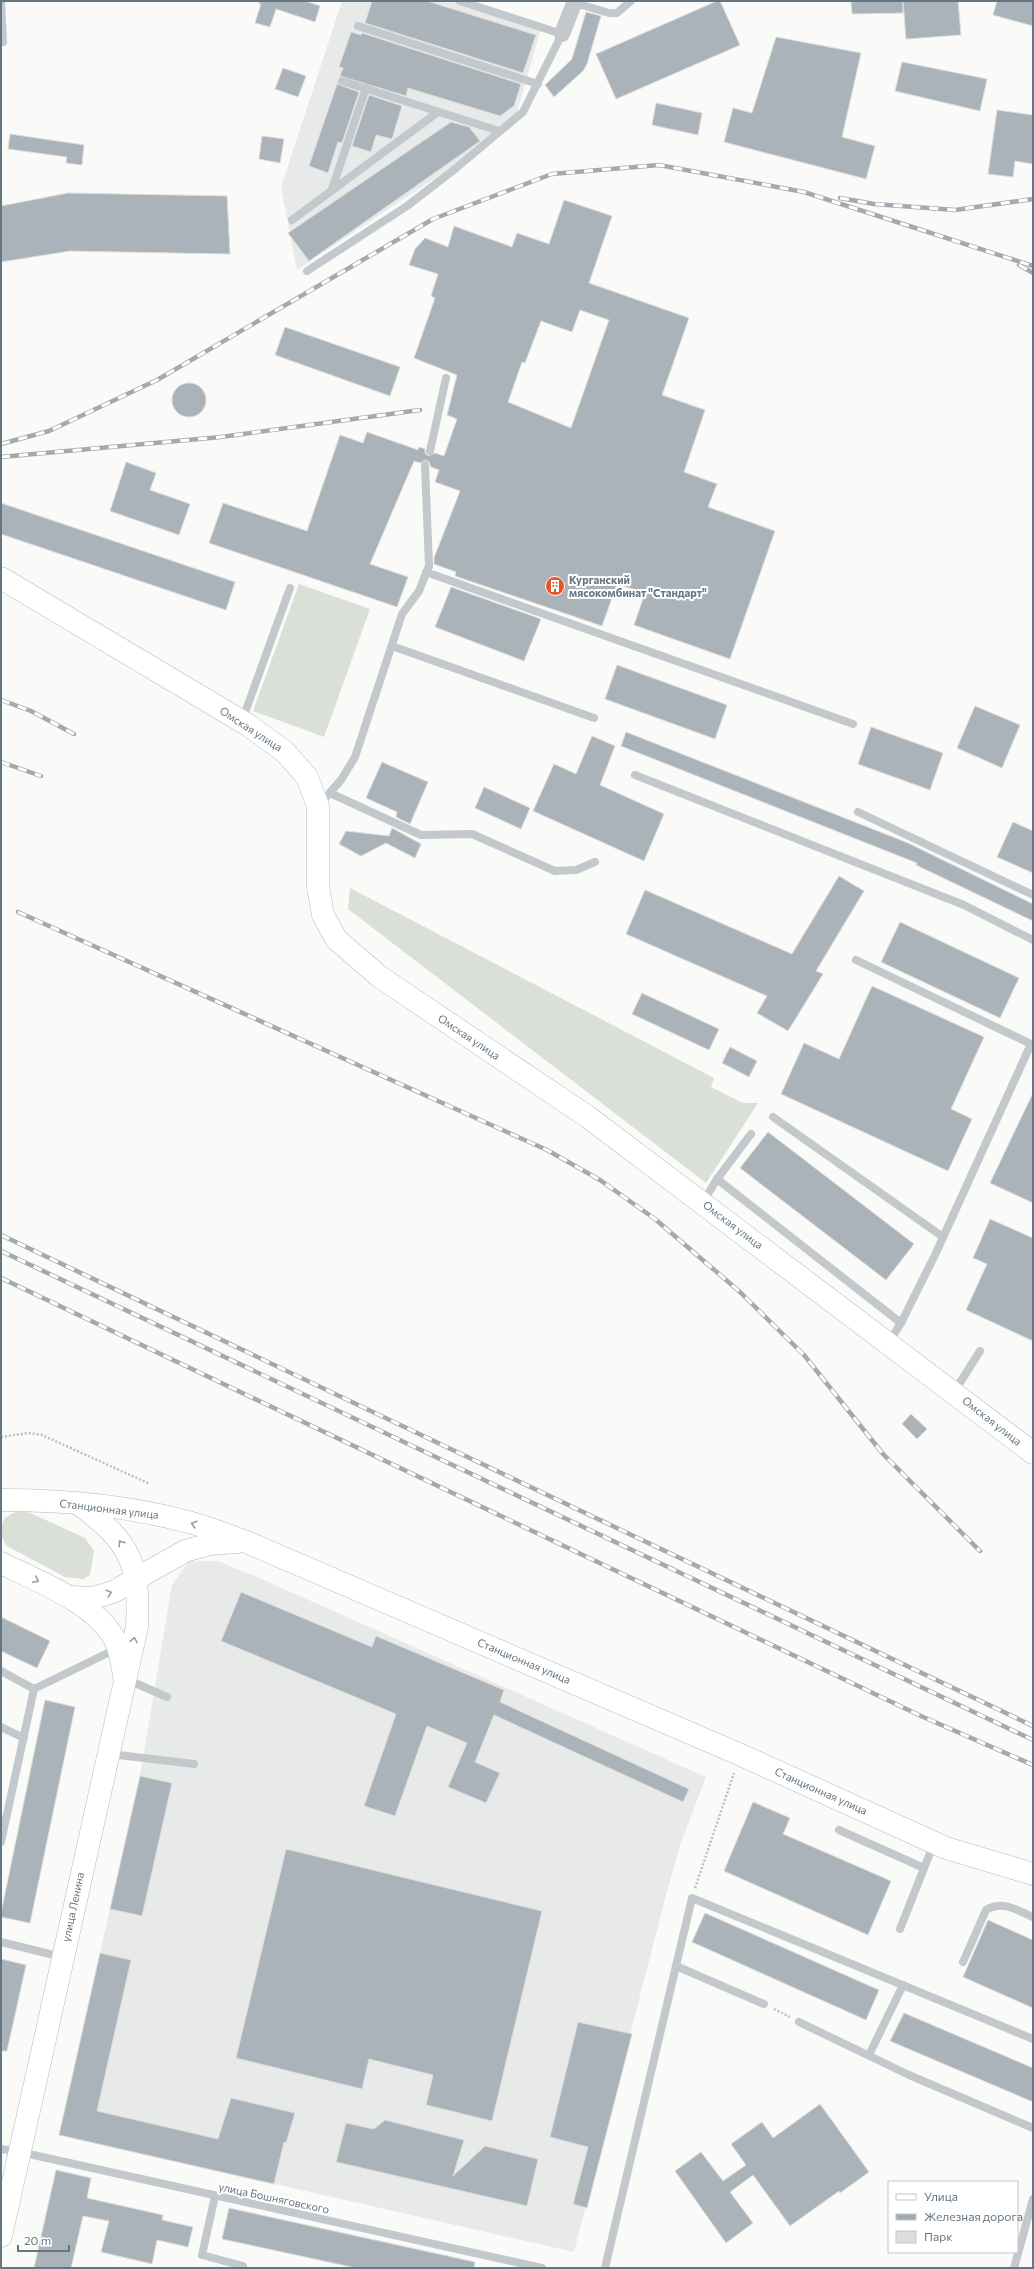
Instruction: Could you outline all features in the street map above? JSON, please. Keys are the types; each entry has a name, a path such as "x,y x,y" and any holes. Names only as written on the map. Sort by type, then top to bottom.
{"main road":[{"name":"Омская улица","path":"1,578 242,722 285,752 307,777 324,800 318,886 323,915 336,939 380,977 588,1117 889,1342 1033,1453"},
{"name":"Станционная улица","path":"1,1500 27,1500 138,1511 186,1521 244,1541 741,1755 934,1843 1033,1874"},
{"path":"1,1517 8,1509 27,1500"},
{"name":"улица Ленина","path":"1,2236 10,2150 62,1958 124,1678 132,1656 137,1627 137,1579 131,1559 119,1539 103,1522 79,1505"},
{"path":"70,1597 93,1598 113,1592 185,1551 210,1544 244,1541"},
{"path":"1,1563 70,1597 101,1622 114,1638 118,1648 124,1678"}],"street":[{"path":"562,34 575,2"}],"lane":[{"path":"1,1 3,42 1,42"},
{"path":"307,272 407,206 455,169 523,112 562,34 460,1"},
{"path":"575,2 617,13 631,1"},
{"path":"358,26 538,84"},
{"path":"342,81 499,131"},
{"path":"332,189 366,88"},
{"path":"292,220 438,112"},
{"path":"430,451 446,378"},
{"path":"425,465 429,566 419,591 402,614 355,757 324,800 421,835 472,834 554,871 576,870 595,862"},
{"path":"426,572 853,724"},
{"path":"242,722 290,588"},
{"path":"392,646 594,718"},
{"path":"635,775 964,905 1033,940"},
{"path":"858,812 1033,895"},
{"path":"856,960 1032,1045 943,1237 901,1323 889,1342"},
{"path":"773,1117 943,1237"},
{"path":"702,1202 717,1179 752,1134"},
{"path":"717,1179 901,1323"},
{"path":"954,1392 980,1351"},
{"path":"34,1689 118,1648"},
{"path":"1,1671 34,1689"},
{"path":"124,1678 167,1697"},
{"path":"1,1842 34,1689"},
{"path":"1,1727 24,1738"},
{"path":"107,1754 194,1764"},
{"path":"839,1830 924,1868"},
{"path":"900,1929 934,1843"},
{"path":"605,2268 692,1898 1033,2040"},
{"path":"962,1962 986,1910 993,1906 1005,1905 1033,1917"},
{"path":"1,1942 62,1958"},
{"path":"676,1966 764,2004"},
{"path":"869,2055 903,1985"},
{"path":"799,2022 1033,2128"},
{"name":"улица Бошняговского","path":"10,2150 538,2268"},
{"path":"215,2196 202,2255 243,2266 243,2268"},
{"path":"1014,2268 1033,2199"}],"path":[{"path":"1,1437 29,1433 42,1435 150,1484"},
{"path":"692,1898 741,1755"},
{"path":"764,2004 799,2022"}],"shaded area":[{"path":"342,1 455,1 542,26 513,126 297,270 281,187"},
{"path":"189,1561 218,1561 257,1577 706,1777 680,1845 574,2252 59,2135 140,1776 172,1585"}],"green space":[{"path":"299,584 370,609 324,737 253,711"},
{"path":"350,888 714,1078 711,1087 743,1103 758,1103 706,1183 348,909"},
{"path":"24,1510 85,1538 94,1551 90,1575 83,1579 65,1577 7,1546 1,1536 1,1526 5,1518 13,1513"}],"building":[{"path":"259,1 305,1 320,6 315,22 276,9 270,27 255,23 261,4 259,4"},
{"path":"372,1 427,1 536,35 523,73 365,23"},
{"path":"720,1 740,45 616,99 596,54"},
{"path":"851,1 903,1 903,13 852,14"},
{"path":"903,1 958,1 961,35 906,39"},
{"path":"997,1 1033,1 1033,26 993,15"},
{"path":"586,12 601,16 587,64 583,71 554,97 545,85 572,59"},
{"path":"351,32 361,35 362,33 521,84 514,106 500,116 408,88 406,96 340,76 343,68 339,67"},
{"path":"776,37 861,53 842,137 875,146 866,179 724,142 733,108 752,113"},
{"path":"902,62 987,79 980,111 895,91"},
{"path":"283,68 306,76 298,97 275,89"},
{"path":"337,84 359,92 342,143 338,142 328,173 309,166"},
{"path":"369,95 402,106 392,139 376,135 371,152 352,146"},
{"path":"656,103 702,113 698,135 652,125"},
{"path":"997,110 1033,115 1033,164 1015,161 1013,177 988,174"},
{"path":"451,122 469,127 480,141 309,261 288,233"},
{"path":"10,134 84,145 82,165 66,163 67,157 8,149"},
{"path":"262,136 284,139 280,163 259,159"},
{"path":"68,193 227,196 230,254 70,251 1,262 1,206"},
{"path":"564,200 612,216 589,283 689,318 662,395 705,410 684,472 717,484 708,507 775,531 730,659 634,625 645,593 617,584 602,626 455,576 456,572 434,564 434,558 460,491 435,482 439,470 431,467 429,462 425,460 420,463 414,461 370,564 408,577 397,607 209,543 223,503 307,531 340,435 363,443 367,432 418,450 419,447 425,449 425,453 428,456 435,453 444,456 457,419 447,415 457,375 414,358 435,298 431,296 438,274 409,265 415,249 425,238 448,247 454,226 512,247 517,233 549,244","holes":["580,310 609,320 571,428 508,402 522,362 525,363 541,321 572,332"]},
{"path":"285,327 400,367 390,396 275,355"},
{"path":"189,383 201,388 206,400 201,412 189,417 177,412 172,400 177,388"},
{"path":"126,462 156,473 150,490 190,504 179,535 110,511"},
{"path":"1,503 235,582 226,610 1,534"},
{"path":"451,587 541,619 524,661 435,627"},
{"path":"617,665 727,705 715,739 605,699"},
{"path":"975,706 1020,725 1002,768 957,748"},
{"path":"871,727 943,753 930,790 858,764"},
{"path":"626,732 908,843 1033,904 1033,921 916,865 917,863 621,746"},
{"path":"592,736 615,746 600,785 664,814 644,861 533,811 554,764 576,774"},
{"path":"382,762 428,782 410,824 396,817 397,812 366,798"},
{"path":"484,787 530,808 521,829 475,808"},
{"path":"1013,822 1033,831 1033,873 997,857"},
{"path":"392,828 421,844 415,858 386,843 361,856 339,844 346,831 389,836"},
{"path":"839,876 864,891 816,971 823,974 788,1031 757,1013 767,996 626,934 645,890 792,954"},
{"path":"900,922 1019,978 1000,1018 881,962"},
{"path":"872,986 984,1037 951,1109 972,1119 948,1171 781,1094 804,1043 839,1059"},
{"path":"642,993 719,1029 709,1050 632,1014"},
{"path":"730,1047 757,1061 749,1077 722,1063"},
{"path":"1033,1093 1033,1203 990,1183"},
{"path":"768,1132 914,1244 886,1280 740,1168"},
{"path":"990,1219 1033,1238 1033,1341 966,1310 987,1264 973,1258"},
{"path":"911,1414 927,1429 917,1439 902,1424"},
{"path":"241,1592 372,1647 376,1636 504,1690 500,1702 689,1789 683,1802 494,1715 475,1762 500,1773 486,1803 448,1787 467,1743 427,1726 395,1816 364,1806 396,1714 221,1641"},
{"path":"1,1617 50,1641 37,1668 1,1651"},
{"path":"45,1700 75,1707 30,1923 1,1917 1,1913"},
{"path":"140,1776 172,1783 142,1916 110,1909"},
{"path":"753,1802 790,1818 783,1834 891,1881 868,1935 724,1871"},
{"path":"286,1849 542,1911 492,2121 426,2105 433,2075 369,2059 362,2089 236,2058"},
{"path":"705,1913 879,1990 866,2020 692,1942"},
{"path":"988,1920 1033,1940 1033,2008 963,1977"},
{"path":"100,1953 131,1960 97,2111 218,2139 231,2098 295,2113 286,2143 284,2142 274,2184 59,2135"},
{"path":"1,1959 26,1965 7,2051 1,2051"},
{"path":"904,2013 1033,2068 1033,2102 890,2041"},
{"path":"578,2022 632,2034 587,2208 573,2204 588,2147 550,2137"},
{"path":"820,2104 869,2172 840,2193 839,2191 790,2226 753,2175 730,2192 753,2223 726,2243 675,2171 701,2152 723,2181 746,2165 731,2144 762,2122 773,2138"},
{"path":"385,2120 464,2140 453,2176 485,2146 538,2159 527,2206 336,2162 346,2123 374,2129"},
{"path":"56,2170 91,2178 87,2198 163,2215 162,2220 193,2227 188,2247 157,2240 152,2264 101,2252 109,2221 83,2216 71,2268 34,2268"},
{"path":"229,2208 475,2262 474,2268 356,2268 222,2239"}],"railway":[{"path":"1,444 49,431 157,380 433,219 552,174 659,165 804,192 1033,266"},
{"path":"840,198 874,204 955,210 1033,199"},
{"path":"1019,265 1033,273"},
{"path":"1,457 221,437 420,410"},
{"path":"1,700 31,711 74,734"},
{"path":"1,762 41,776"},
{"path":"18,912 547,1150 600,1180 655,1219 740,1292 804,1355 883,1454 980,1551"},
{"path":"1,1235 1033,1726"},
{"path":"1,1251 1033,1740"},
{"path":"1,1278 921,1716 1033,1765"}],"place":[{"name":"Курганский мясокомбинат \"Стандарт\"","path":"555,586"}]}
